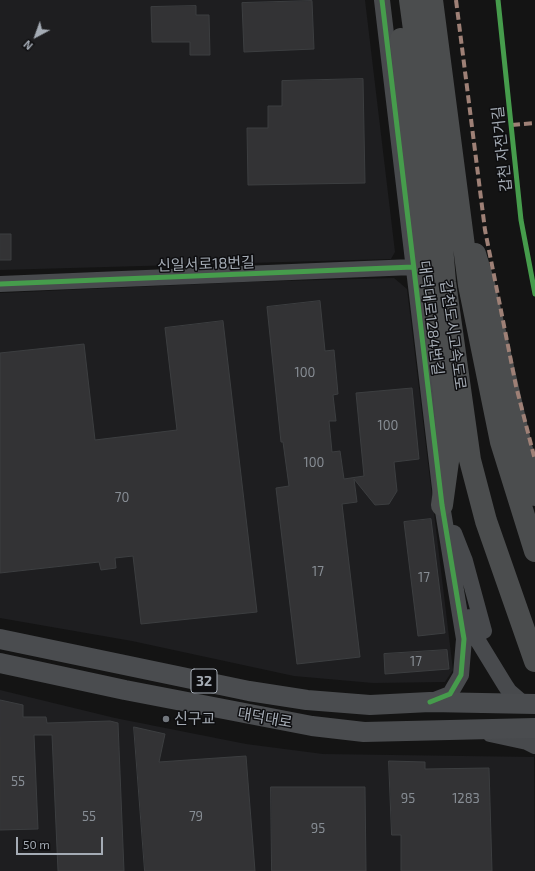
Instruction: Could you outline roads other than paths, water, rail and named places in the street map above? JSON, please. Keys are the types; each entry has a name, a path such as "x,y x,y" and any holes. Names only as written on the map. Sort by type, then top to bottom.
{"highway":[{"path":"397,0 423,245 444,391 449,454 442,505"},
{"name":"갑천도시고속도로","path":"410,0 439,214 445,282 470,460 486,521 535,661"},
{"name":"갑천도시고속도로","path":"432,0 469,285 501,442 535,551"},
{"path":"461,228 474,252 484,284 521,446 535,495"}],"main road":[{"name":"대덕대로","path":"0,639 249,691 307,700 370,705 430,702 529,704"},
{"name":"대덕대로","path":"0,663 125,690 312,726 364,732 535,728"}],"street":[{"name":"대덕대로1284번길","path":"382,0 442,505 464,639 461,675 450,694 430,702"},
{"name":"신일서로18번길","path":"0,284 413,267"},
{"path":"442,505 452,525 457,543 465,597 475,636 509,691 529,704"},
{"path":"471,729 527,742 535,746"}],"place":[{"name":"신구교","path":"166,719"}]}
